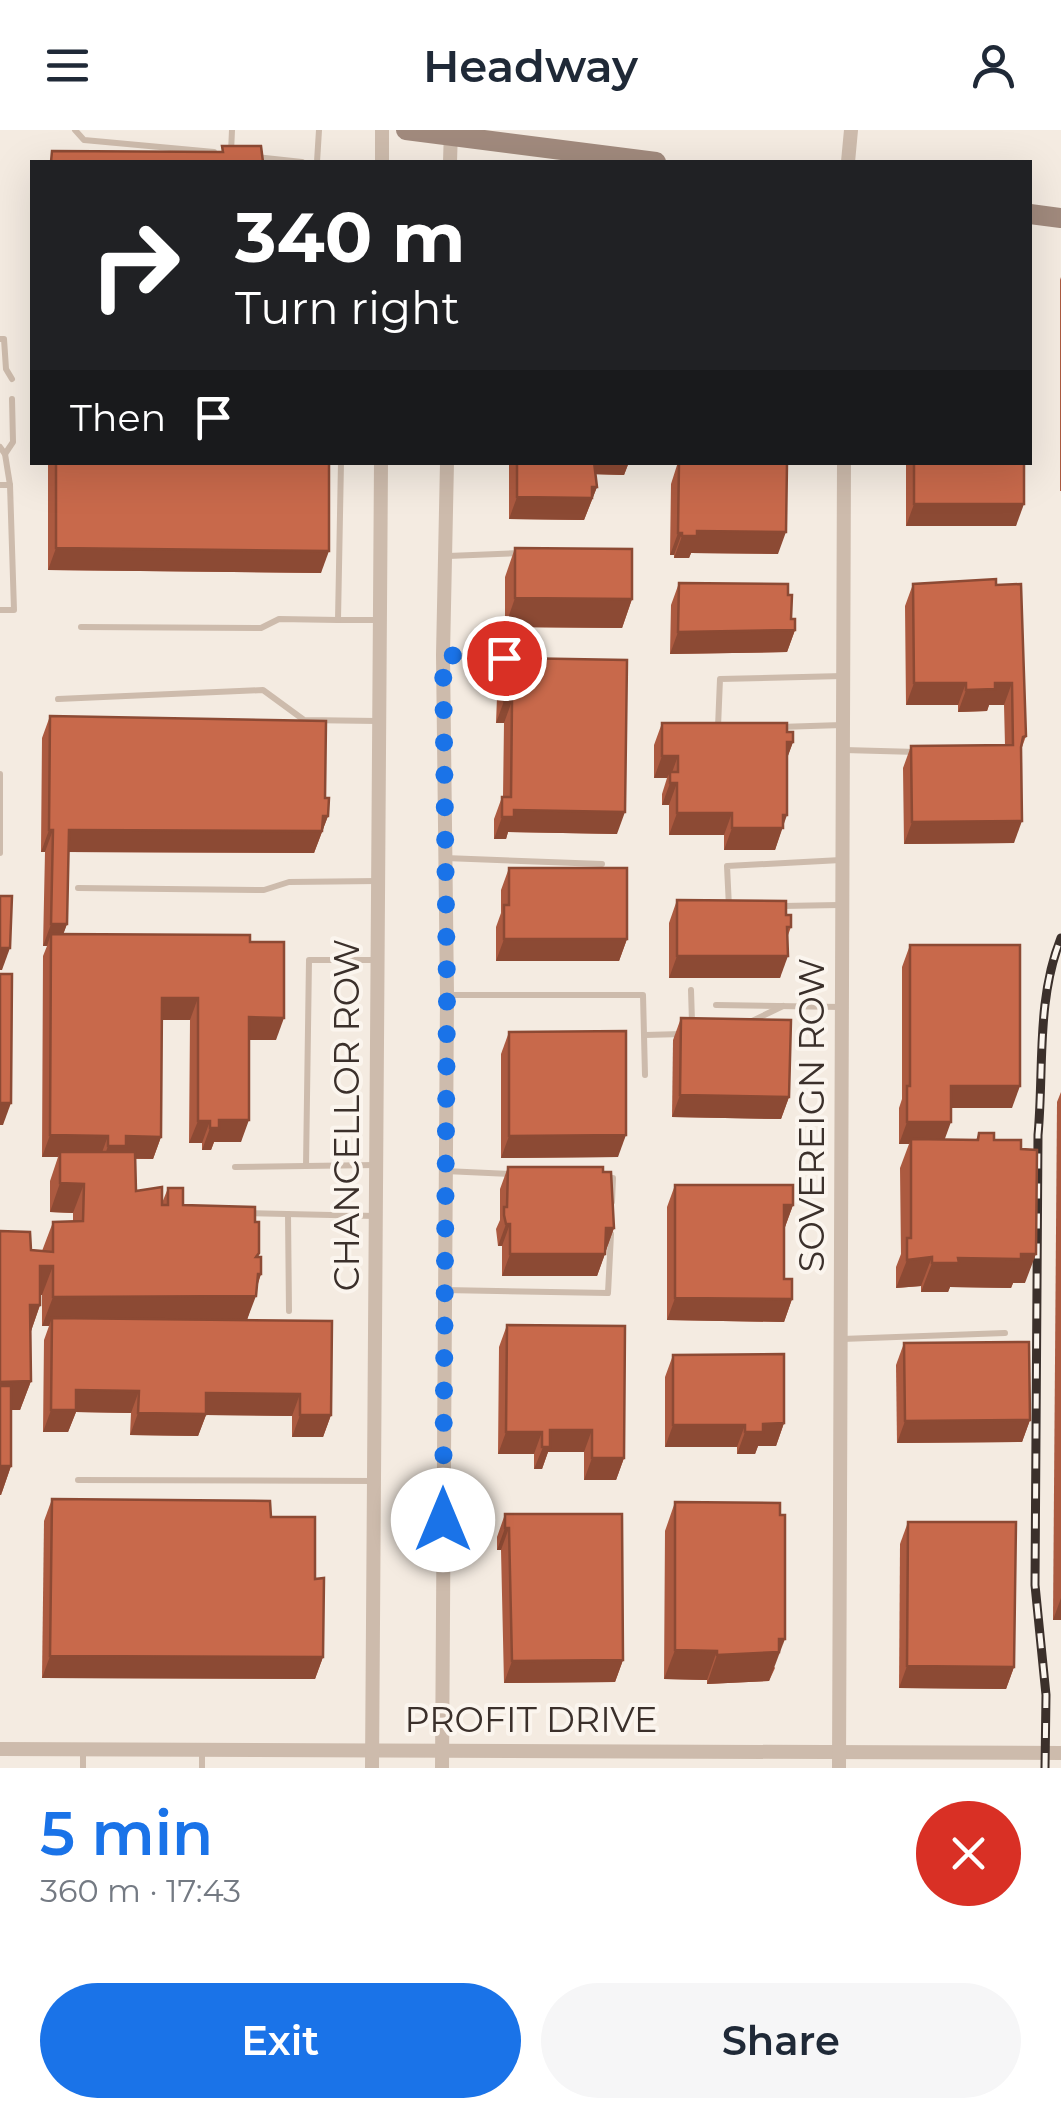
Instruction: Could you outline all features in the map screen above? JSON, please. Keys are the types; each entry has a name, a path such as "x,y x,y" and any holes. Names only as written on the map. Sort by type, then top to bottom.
{"main road":[{"path":"406,130 451,132 632,160"},
{"path":"1032,214 1061,218"}],"street":[{"path":"382,130 382,160"},
{"path":"848,160 851,130"},
{"path":"450,160 451,132"},
{"name":"CHANCELLOR ROW","path":"372,1768 381,465"},
{"path":"442,1768 447,995 443,655 447,465"},
{"name":"SOVEREIGN ROW","path":"840,1760 844,465"},
{"name":"PROFIT DRIVE","path":"0,1749 372,1749 840,1760 1061,1753"}],"lane":[{"path":"75,130 84,140 284,160"},
{"path":"230,154 232,130"},
{"path":"317,160 319,130"},
{"path":"0,339 4,340 6,369 12,379"},
{"path":"0,377 6,369"},
{"path":"0,610 14,610 10,485 2,450 13,442 12,399"},
{"path":"338,620 341,465"},
{"path":"0,485 10,485"},
{"path":"446,556 538,554"},
{"path":"81,627 260,628 279,620 380,620"},
{"path":"443,655 530,660"},
{"path":"736,727 718,728 720,678 843,676"},
{"path":"58,699 262,690 304,720 378,721"},
{"path":"773,727 843,725"},
{"path":"843,750 920,752"},
{"path":"0,774 0,853"},
{"path":"444,858 602,864"},
{"path":"746,907 727,908 727,866 842,860"},
{"path":"78,888 254,890 289,882 378,880"},
{"path":"765,907 842,905"},
{"path":"306,1166 309,960 378,960"},
{"path":"645,1035 692,1033 691,990"},
{"path":"447,995 643,995 646,1075"},
{"path":"716,1005 842,1007"},
{"path":"731,1032 782,1006"},
{"path":"235,1167 376,1165"},
{"path":"444,1170 519,1174"},
{"path":"444,1290 608,1294 614,1178 594,1178"},
{"path":"234,1212 376,1216"},
{"path":"288,1214 289,1311"},
{"path":"841,1339 1006,1333"},
{"path":"78,1480 376,1481"},
{"path":"83,1750 83,1768"},
{"path":"202,1750 202,1768"}],"building":[{"path":"222,146 261,146 263,160 51,160 52,151 223,152"},
{"path":"56,465 329,465 329,551 56,548"},
{"path":"517,465 594,465 597,487 592,487 592,498 517,497"},
{"path":"679,465 787,465 786,532 697,531 697,536 678,533"},
{"path":"914,465 1024,465 1024,504 914,504"},
{"path":"515,548 632,549 632,599 515,598"},
{"path":"996,579 996,585 1021,584 1026,736 1021,747 1022,821 912,822 911,746 1013,745 1012,683 995,683 995,689 966,690 966,683 914,683 913,584"},
{"path":"679,583 788,584 795,630 678,632"},
{"path":"511,658 627,660 625,812 514,810 514,817 502,817 502,797 511,797 512,701 504,701 505,675 511,675"},
{"path":"50,716 326,721 328,816 323,816 322,831 69,830 67,924 51,924"},
{"path":"662,723 787,723 787,732 793,732 793,742 787,742 787,815 783,815 783,828 732,828 732,813 677,813 677,783 670,783 670,772 678,772 678,756 662,756"},
{"path":"509,868 627,868 627,939 504,939"},
{"path":"0,896 12,896 10,948 0,948"},
{"path":"677,900 786,901 786,915 791,915 791,927 787,927 788,956 677,956"},
{"path":"51,934 250,935 250,942 284,942 284,1018 249,1017 249,1120 219,1120 219,1128 210,1128 210,1121 198,1121 198,998 162,998 161,1137 126,1136 126,1146 108,1146 108,1136 50,1135"},
{"path":"910,945 1020,945 1020,1086 951,1086 951,1122 907,1122"},
{"path":"0,974 12,974 11,1103 0,1103"},
{"path":"681,1018 791,1020 789,1097 680,1095"},
{"path":"626,1031 626,1135 509,1136 509,1032"},
{"path":"979,1133 994,1133 994,1140 1021,1140 1021,1149 1037,1150 1036,1254 1021,1254 1021,1259 958,1258 959,1263 932,1263 932,1257 907,1260 907,1238 911,1238 911,1139 978,1140"},
{"path":"60,1152 135,1152 136,1191 162,1187 162,1205 168,1205 168,1188 183,1188 183,1205 255,1207 255,1222 259,1222 256,1257 261,1257 256,1296 53,1297 53,1266 40,1266 40,1305 30,1305 31,1381 0,1382 0,1231 30,1232 31,1250 53,1252 53,1222 83,1221 84,1184 60,1183"},
{"path":"508,1167 603,1167 603,1172 611,1172 614,1228 606,1228 605,1254 510,1254 510,1224 506,1224 504,1215"},
{"path":"675,1185 793,1185 793,1205 784,1205 784,1279 792,1279 792,1299 675,1298"},
{"path":"52,1318 332,1321 331,1415 300,1415 300,1394 206,1393 206,1414 138,1413 139,1391 76,1390 76,1410 51,1410"},
{"path":"507,1325 625,1326 624,1458 592,1458 592,1430 550,1430 550,1447 542,1447 542,1432 506,1432"},
{"path":"1029,1342 1030,1420 905,1421 904,1343"},
{"path":"784,1354 784,1423 763,1424 763,1432 745,1432 745,1425 673,1425 673,1355"},
{"path":"0,1386 11,1386 11,1466 0,1466"},
{"path":"52,1499 270,1501 271,1517 315,1517 315,1579 324,1578 323,1657 50,1656"},
{"path":"675,1502 780,1503 780,1515 785,1515 785,1639 779,1639 779,1652 717,1655 717,1651 675,1650"},
{"path":"505,1514 622,1514 623,1660 512,1661 509,1528 505,1528"},
{"path":"908,1522 1016,1522 1014,1667 907,1666"}],"railway":[{"path":"1045,1768 1046,1695 1035,1585 1038,1135 1044,1010 1061,938"}],"route":[{"path":"443,1520 447,995 443,655 504,658"}]}
